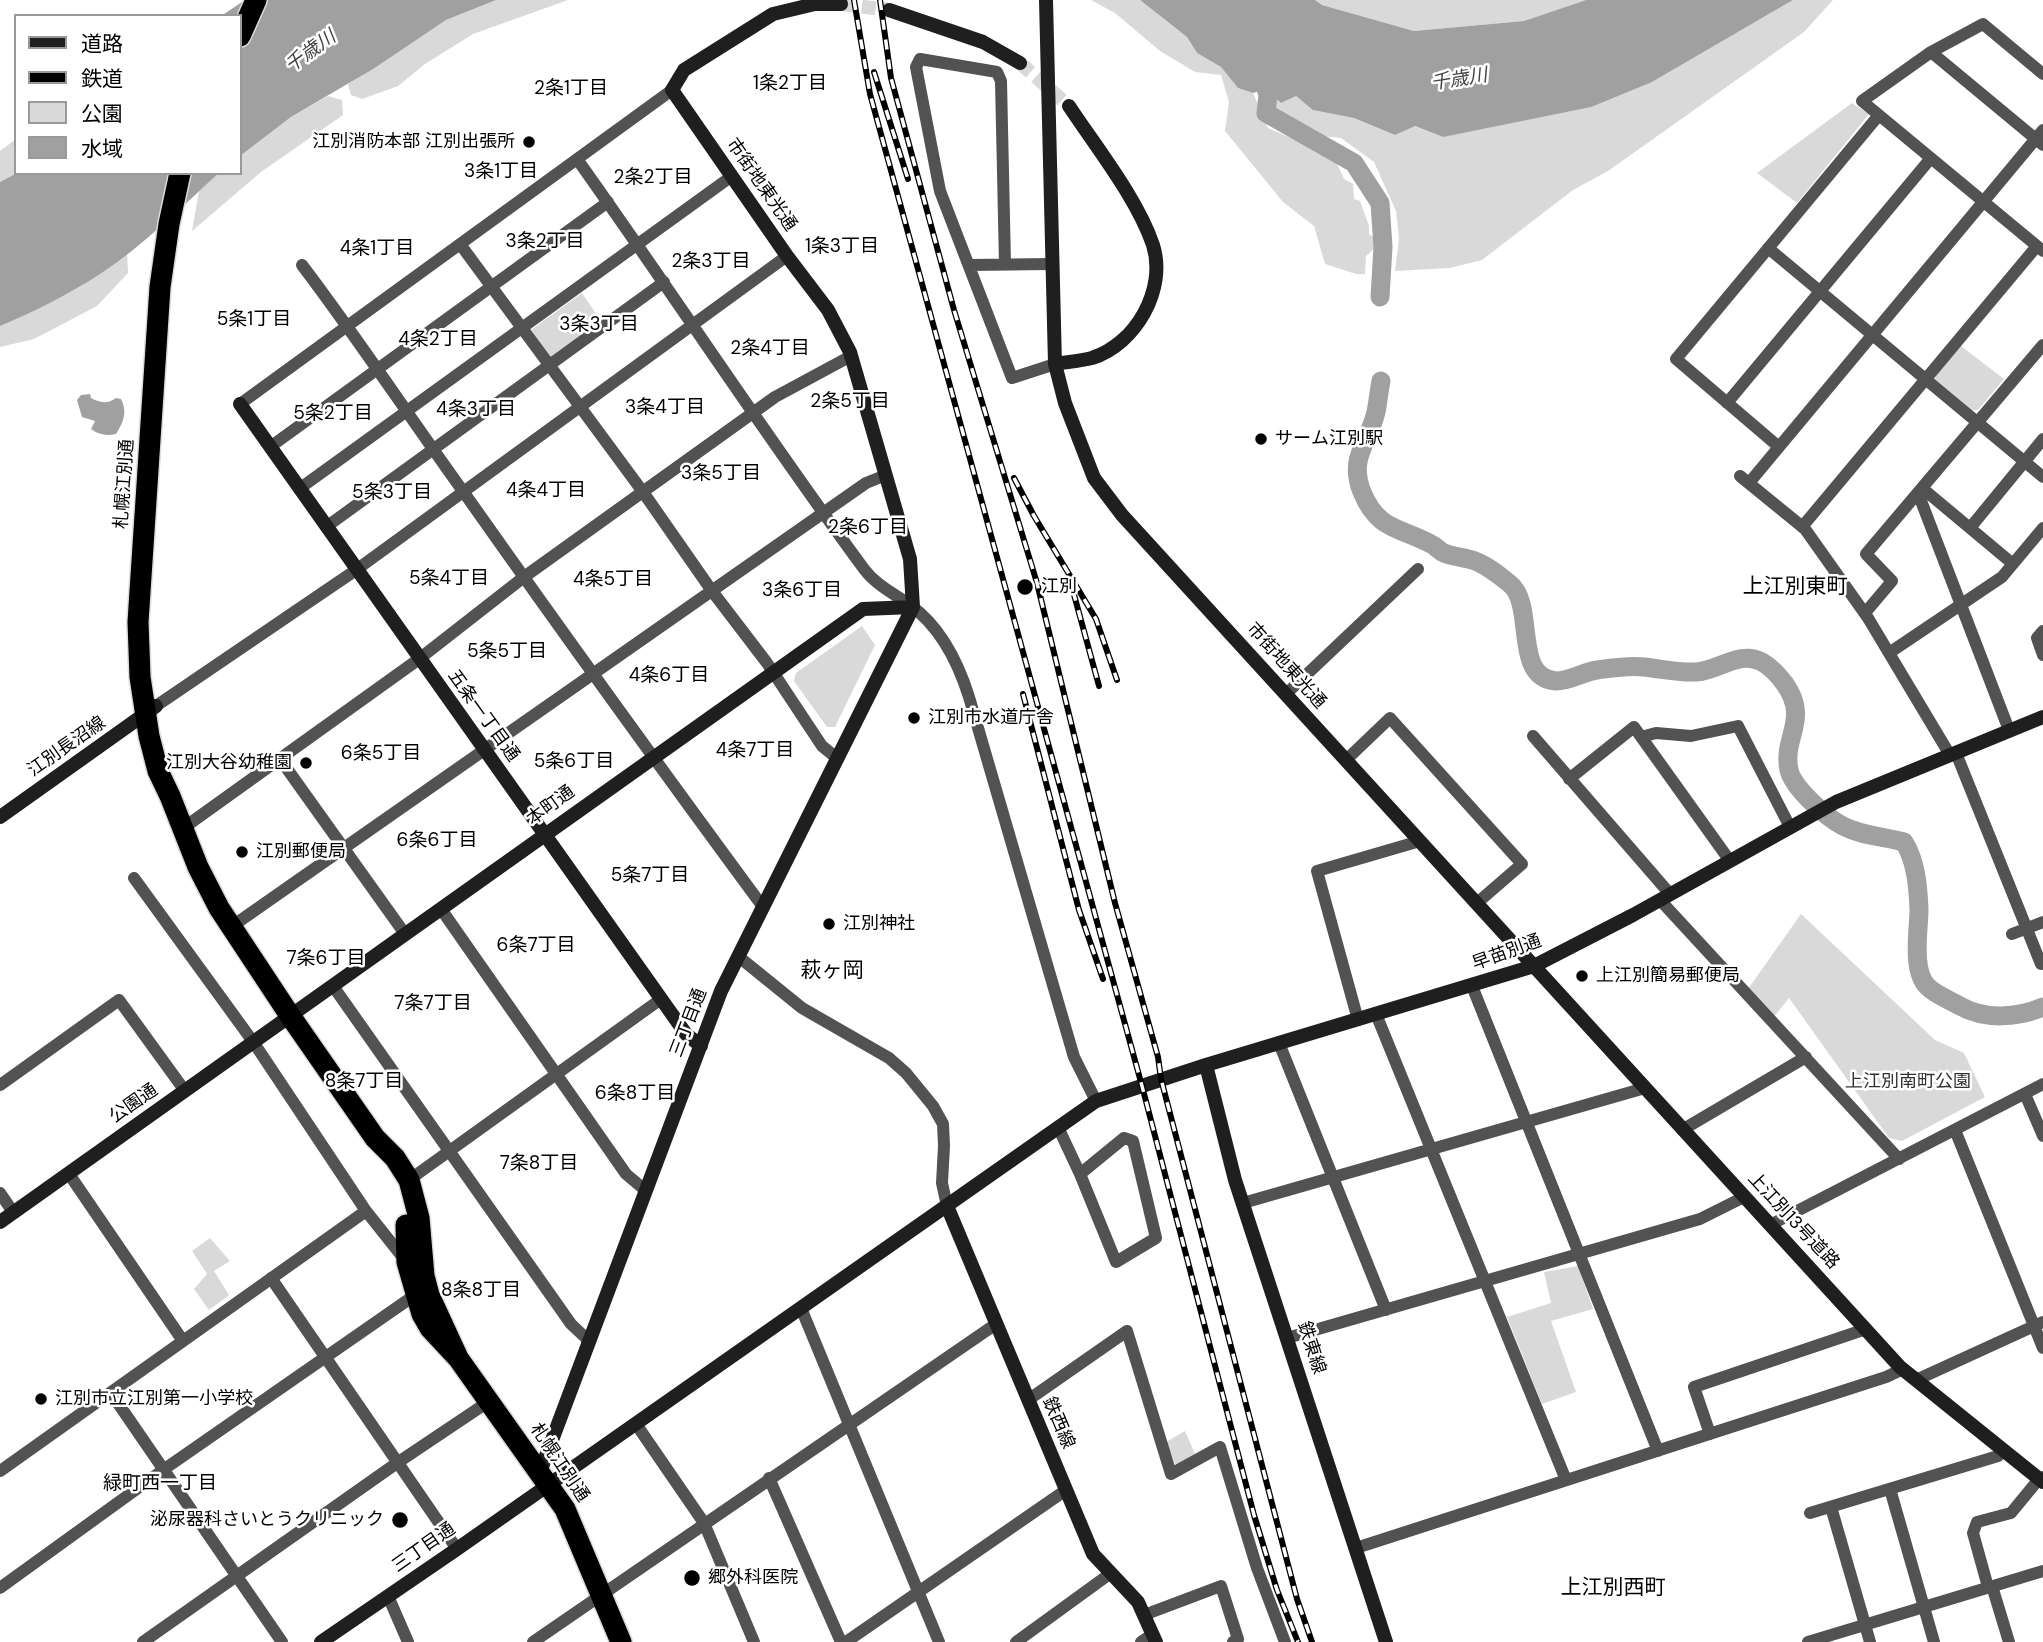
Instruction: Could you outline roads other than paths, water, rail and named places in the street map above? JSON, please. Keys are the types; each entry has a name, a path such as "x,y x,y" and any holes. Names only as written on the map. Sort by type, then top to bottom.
{"highway":[{"path":"242,32 256,0"},
{"name":"札幌江別通","path":"145,621 160,287 166,237 180,175"},
{"name":"札幌江別通","path":"191,175 180,225 172,289 140,677 151,711 158,771 207,887 231,928 290,1017 375,1138 395,1158 408,1181 419,1218 424,1276 429,1294 458,1358"},
{"name":"札幌江別通","path":"375,1138 404,1210 407,1262 415,1295 430,1328 458,1358 565,1509 621,1642"}],"street":[{"path":"240,404 672,90 684,70 773,15 815,4 841,4"},
{"name":"市街地東光通","path":"1046,6 1055,364 1065,403 1094,478 1107,497 1534,966"},
{"path":"889,10 982,42 1020,63"},
{"path":"1802,527 1925,379 2040,248 1862,101 1931,52 1983,24 2043,74"},
{"path":"1931,52 2041,138 1984,201 1779,447 1745,479 1802,527 1865,613 1953,754 2041,964"},
{"path":"1005,264 1001,81 997,72 920,59 916,67 940,191 1012,378 1055,364 1093,358 1111,348 1133,331 1148,307 1155,277 1154,248 1145,224 1069,106"},
{"name":"市街地東光通","path":"672,90 787,256 828,310 851,356 910,559 913,607"},
{"path":"1779,447 1675,359 1879,115"},
{"path":"1727,403 1931,158"},
{"path":"577,159 823,513 873,580 913,607 947,643 965,685 1074,1057 1096,1101"},
{"path":"299,489 732,176"},
{"path":"270,447 608,202"},
{"path":"460,244 774,672 822,746 838,759"},
{"path":"1768,248 2043,477"},
{"path":"151,711 356,570 787,256"},
{"path":"969,265 1051,264"},
{"path":"302,265 348,326 652,757 763,906"},
{"path":"326,527 664,282"},
{"path":"1865,613 1892,581 1866,554 2043,345"},
{"path":"182,829 419,659 524,577 775,397 851,356"},
{"name":"五条一丁目通","path":"240,404 661,999 687,1034 701,1045"},
{"path":"1970,528 2043,439"},
{"path":"231,928 866,483 886,475"},
{"path":"1920,490 2013,564"},
{"path":"1920,490 1960,606 2009,730"},
{"path":"1889,653 2002,577 2043,528"},
{"path":"1286,694 1418,569"},
{"name":"本町通","path":"290,1017 863,609 913,607"},
{"name":"三丁目通","path":"321,1642 457,1549 544,1478 588,1340 721,991 913,607"},
{"path":"2043,631 2037,638 2043,655"},
{"name":"江別長沼線","path":"0,817 151,711"},
{"path":"1953,754 2043,716"},
{"path":"1346,760 1391,718 1522,864 1477,903"},
{"path":"1641,737 1656,733 1691,736 1738,726 1794,824"},
{"path":"1569,779 1634,727 1730,861"},
{"path":"1533,736 1665,897 1899,1158"},
{"name":"早苗別通","path":"544,1478 636,1424 1096,1101 1534,966 1836,802 1953,754"},
{"path":"280,759 405,934"},
{"path":"1357,1020 1317,871 1420,841"},
{"path":"134,878 254,1043 366,1211 407,1262"},
{"path":"441,909 626,1174 646,1190"},
{"path":"2012,934 2043,922"},
{"path":"739,957 809,1013 889,1058 926,1097 943,1124 942,1183 947,1206"},
{"name":"上江別13号道路","path":"1534,966 1903,1369 2042,1479"},
{"path":"334,986 571,1324 588,1340"},
{"path":"1472,986 1658,1451"},
{"path":"408,1181 661,999"},
{"path":"0,1085 119,1000 185,1091"},
{"path":"1376,1014 1566,1480"},
{"name":"公園通","path":"0,1222 290,1017"},
{"path":"1279,1043 1386,1310"},
{"path":"1682,1130 1806,1057"},
{"name":"鉄東線","path":"1206,1065 1243,1203 1386,1642"},
{"path":"1770,1225 2043,1084"},
{"path":"1243,1203 1645,1088"},
{"path":"2025,1094 2043,1136"},
{"path":"1058,1127 1116,1262 1156,1238 1133,1141 1124,1138 1080,1174"},
{"path":"1955,1130 2038,1324 2043,1348"},
{"path":"69,1174 183,1341"},
{"path":"0,1193 13,1212"},
{"path":"1287,1338 1700,1219 1744,1197"},
{"name":"鉄西線","path":"947,1206 1093,1554 1138,1602 1150,1639"},
{"path":"0,1472 366,1211"},
{"path":"271,1278 457,1549"},
{"path":"0,1587 163,1469 415,1295"},
{"path":"801,1308 939,1642"},
{"path":"533,1642 996,1324"},
{"path":"1916,1380 2038,1324"},
{"path":"1710,1434 1694,1387 1866,1329"},
{"path":"1028,1400 1127,1331 1171,1474 1220,1447 1256,1569 1285,1642"},
{"path":"1356,1548 1886,1377 1903,1369"},
{"path":"111,1393 282,1642"},
{"path":"143,1642 488,1402"},
{"path":"636,1424 704,1523 754,1642"},
{"path":"1810,1513 1998,1455 2004,1450"},
{"path":"769,1478 844,1642 1066,1490"},
{"path":"2009,1642 1973,1533 1977,1522 2011,1513 2042,1479"},
{"path":"1890,1489 1934,1642"},
{"path":"1831,1507 1871,1642"},
{"path":"1808,1642 2043,1571"},
{"path":"1016,1642 1111,1573"},
{"path":"1144,1615 1221,1586 1238,1639 1233,1642"},
{"path":"388,1596 408,1642"}],"water":[{"name":"千歳川","path":"245,0 496,0 446,20 373,69 291,117 242,154 242,14 224,14"},
{"name":"千歳川","path":"1140,0 1315,0 1322,5 1414,31 1524,21 1586,0 1793,0 1652,82 1591,107 1443,137 1415,126 1395,135 1354,118 1313,110 1296,96 1281,103 1265,89 1253,93 1238,88 1221,67 1197,53 1187,37"},
{"path":"14,175 217,175 116,263 64,296 0,326 0,182"},
{"path":"90,394 91,398 101,402 121,399 124,417 116,434 97,433 91,429 95,421 82,417 77,400 81,395"}],"waterway":[{"path":"1259,65 1268,95 1266,113 1354,163 1380,203 1383,247 1380,297"},
{"path":"1381,381 1373,423 1358,459 1358,480 1368,505 1391,526 1420,538 1444,553 1480,563 1510,584 1518,594 1522,608 1529,655 1534,668 1542,677 1561,681 1597,670 1632,666 1697,672 1746,658 1765,664 1785,684 1795,708 1788,758 1789,770 1797,785 1820,810 1843,826 1865,834 1904,842 1908,849 1914,865 1918,892 1919,971 1928,987 1960,1006 1980,1014 2012,1015 2043,1007"}],"tunnel":[{"path":"841,4 889,10"},
{"path":"1020,63 1069,106"}],"railway":[{"path":"854,0 870,94 1142,1086 1254,1515 1277,1590 1298,1642"},
{"path":"880,0 891,78 954,310 1037,583 1115,903 1158,1057 1161,1079 1297,1599 1312,1642"},
{"path":"874,72 908,179"},
{"path":"1014,478 1096,619 1117,680"},
{"path":"1073,591 1099,686"},
{"path":"1023,694 1079,910 1103,979"}],"place":[{"name":"江別消防本部 江別出張所","path":"529,142"},
{"name":"サーム江別駅","path":"1261,439"},
{"name":"江別","path":"1025,587"},
{"name":"江別市水道庁舎","path":"914,718"},
{"name":"江別大谷幼稚園","path":"306,763"},
{"name":"江別郵便局","path":"242,852"},
{"name":"江別神社","path":"829,924"},
{"name":"上江別簡易郵便局","path":"1582,976"},
{"name":"江別市立江別第一小学校","path":"41,1399"},
{"name":"泌尿器科さいとうクリニック","path":"400,1520"},
{"name":"郷外科医院","path":"692,1578"}],"district":[{"name":"1条2丁目","path":"790,84"},
{"name":"2条1丁目","path":"571,89"},
{"name":"3条1丁目","path":"501,172"},
{"name":"2条2丁目","path":"653,178"},
{"name":"3条2丁目","path":"545,242"},
{"name":"1条3丁目","path":"842,247"},
{"name":"4条1丁目","path":"377,249"},
{"name":"2条3丁目","path":"711,262"},
{"name":"5条1丁目","path":"254,320"},
{"name":"3条3丁目","path":"599,325"},
{"name":"4条2丁目","path":"438,340"},
{"name":"2条4丁目","path":"770,349"},
{"name":"2条5丁目","path":"850,402"},
{"name":"3条4丁目","path":"665,408"},
{"name":"4条3丁目","path":"476,410"},
{"name":"5条2丁目","path":"333,414"},
{"name":"3条5丁目","path":"721,474"},
{"name":"4条4丁目","path":"546,491"},
{"name":"5条3丁目","path":"392,493"},
{"name":"2条6丁目","path":"868,528"},
{"name":"5条4丁目","path":"449,579"},
{"name":"4条5丁目","path":"613,580"},
{"name":"上江別東町","path":"1795,587"},
{"name":"3条6丁目","path":"802,591"},
{"name":"5条5丁目","path":"507,652"},
{"name":"4条6丁目","path":"669,676"},
{"name":"4条7丁目","path":"755,751"},
{"name":"6条5丁目","path":"381,754"},
{"name":"5条6丁目","path":"574,762"},
{"name":"6条6丁目","path":"437,841"},
{"name":"5条7丁目","path":"650,876"},
{"name":"6条7丁目","path":"536,946"},
{"name":"7条6丁目","path":"326,959"},
{"name":"萩ヶ岡","path":"832,971"},
{"name":"7条7丁目","path":"433,1004"},
{"name":"8条7丁目","path":"364,1082"},
{"name":"6条8丁目","path":"635,1094"},
{"name":"7条8丁目","path":"539,1164"},
{"name":"8条8丁目","path":"481,1291"},
{"name":"緑町西一丁目","path":"160,1484"},
{"name":"上江別西町","path":"1613,1588"}],"park label":[{"name":"上江別南町公園","path":"1908,1082"}]}
